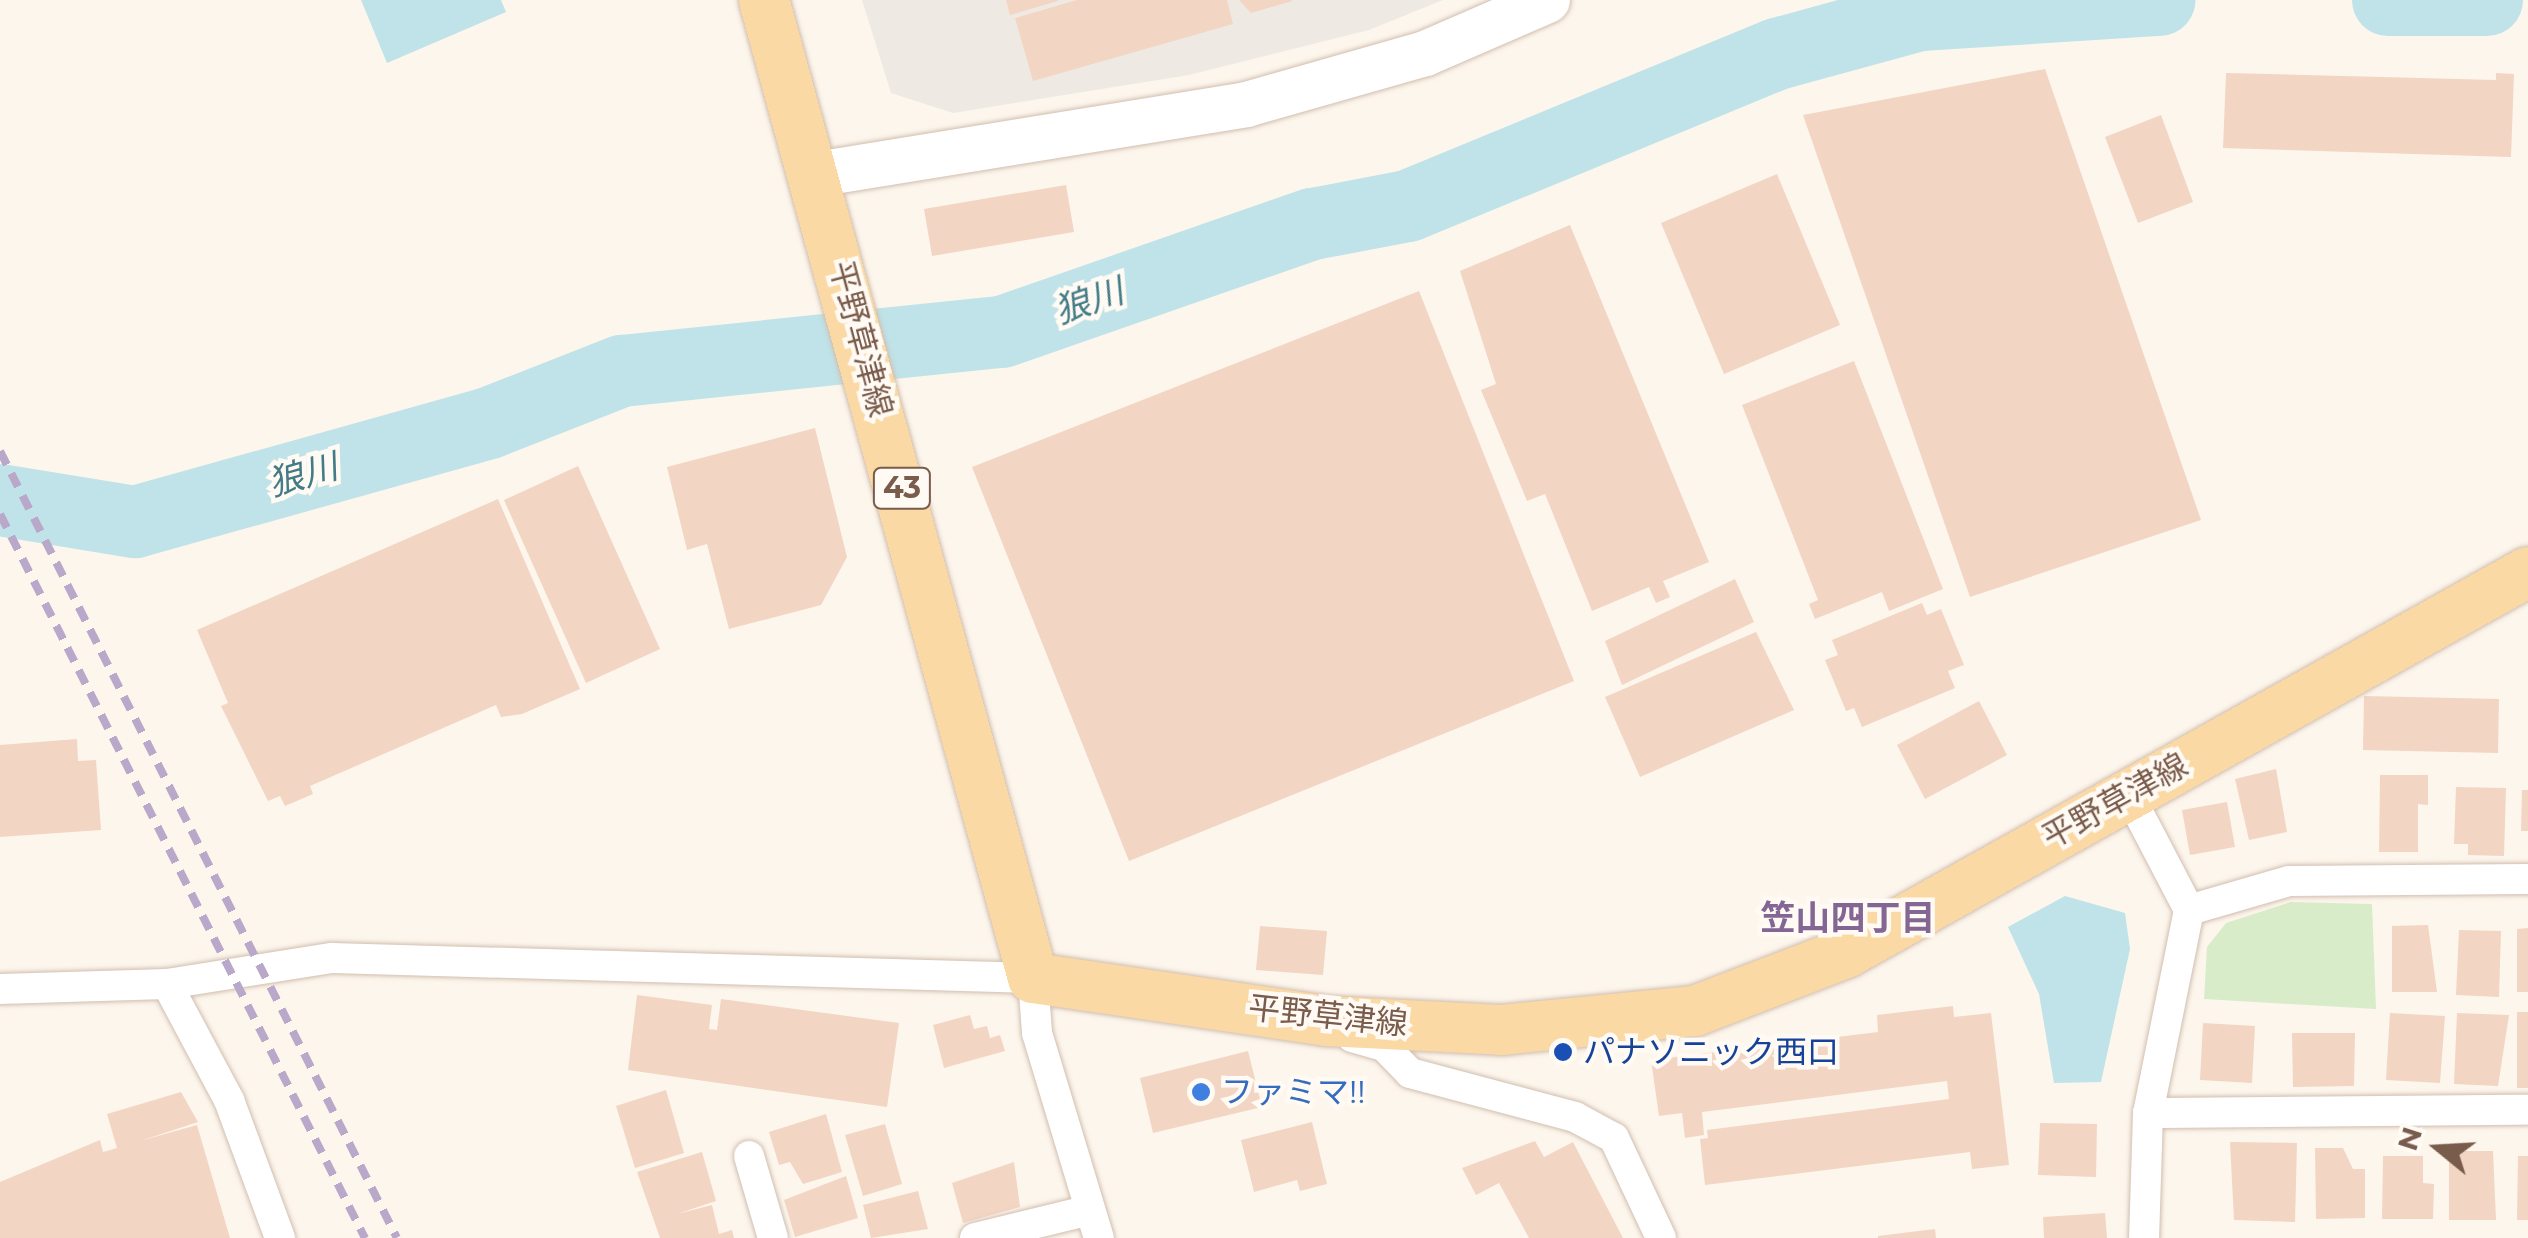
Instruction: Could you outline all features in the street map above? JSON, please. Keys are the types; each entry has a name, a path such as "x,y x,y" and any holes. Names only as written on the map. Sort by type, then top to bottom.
{"main road":[{"name":"平野草津線","path":"764,0 815,174 1032,978 1326,1020 1501,1030 1695,1011 1846,953 2528,572"}],"street":[{"path":"815,174 1246,104 1425,53 1548,0"},
{"path":"2128,794 2189,910 2148,1113 2144,1238"},
{"path":"2189,910 2289,881 2528,880"},
{"path":"0,989 167,984 332,958 1032,978 1037,1033 1094,1224 975,1238"},
{"path":"167,984 230,1100 280,1238"},
{"path":"1326,1020 1384,1046 1410,1073 1576,1117 1614,1138 1661,1238"},
{"path":"2148,1113 2528,1110"},
{"path":"749,1156 772,1238"}],"shaded area":[{"path":"862,0 1443,0 1369,30 1189,75 953,113 891,93"}],"green space":[{"path":"2291,902 2372,904 2376,1009 2204,999 2207,947 2226,923"}],"water":[{"path":"361,0 501,0 506,12 387,63"},
{"path":"2065,896 2125,913 2130,949 2101,1082 2054,1083 2039,994 2008,927"}],"building":[{"path":"1006,0 1058,0 1058,1 1010,15"},
{"path":"1077,0 1227,0 1233,24 1033,81 1015,18"},
{"path":"1239,0 1292,0 1292,1 1251,13"},
{"path":"2045,69 2201,520 1970,597 1803,115"},
{"path":"2226,73 2496,80 2496,73 2514,74 2511,157 2223,148"},
{"path":"2161,115 2193,202 2138,223 2105,137"},
{"path":"1777,174 1840,325 1724,374 1661,223"},
{"path":"1066,185 1074,232 932,256 924,209"},
{"path":"1570,225 1709,562 1663,581 1670,597 1656,603 1649,587 1592,611 1545,494 1527,501 1481,390 1496,384 1460,271"},
{"path":"1419,291 1574,681 1129,861 972,467"},
{"path":"1854,361 1943,589 1889,611 1882,592 1815,619 1809,604 1818,600 1742,405"},
{"path":"815,428 847,557 821,605 729,629 707,544 687,550 667,467"},
{"path":"578,466 660,649 586,683 504,500"},
{"path":"498,499 580,689 522,714 501,717 496,705 310,786 313,794 285,806 280,796 268,801 221,706 228,703 197,630"},
{"path":"1735,579 1754,622 1622,685 1605,641"},
{"path":"1922,603 1927,615 1941,609 1964,665 1948,671 1955,688 1862,727 1854,708 1846,711 1825,660 1838,655 1832,640"},
{"path":"1756,632 1794,710 1640,777 1605,697"},
{"path":"2364,696 2499,699 2498,753 2363,750"},
{"path":"1979,701 2007,755 1925,799 1897,745"},
{"path":"77,739 78,761 96,760 101,830 0,837 0,745"},
{"path":"2276,769 2287,832 2249,840 2235,779"},
{"path":"2380,775 2428,775 2428,805 2418,804 2418,852 2379,852"},
{"path":"2456,787 2506,788 2504,856 2468,855 2468,844 2454,844"},
{"path":"2522,790 2528,790 2528,831 2521,831"},
{"path":"2227,802 2235,847 2190,855 2182,810"},
{"path":"2428,925 2437,992 2392,992 2392,926"},
{"path":"1260,926 1327,931 1323,975 1256,970"},
{"path":"2528,928 2528,992 2517,992 2517,929"},
{"path":"2459,930 2501,931 2499,997 2456,995"},
{"path":"637,995 712,1005 709,1029 717,1030 721,999 899,1023 887,1107 628,1070"},
{"path":"1953,1006 1954,1017 1991,1013 2009,1165 1972,1169 1970,1152 1705,1185 1700,1139 1708,1138 1707,1130 1949,1099 1947,1081 1702,1112 1704,1135 1685,1138 1682,1113 1659,1116 1651,1060 1878,1032 1877,1015"},
{"path":"2517,1012 2528,1012 2528,1088 2517,1088"},
{"path":"2390,1013 2445,1016 2440,1083 2386,1080"},
{"path":"2457,1013 2509,1015 2498,1086 2454,1084"},
{"path":"970,1015 974,1029 987,1026 990,1038 1000,1035 1005,1051 944,1068 933,1025"},
{"path":"2203,1023 2255,1026 2252,1083 2200,1080"},
{"path":"2292,1033 2355,1033 2354,1086 2293,1087"},
{"name":"ファミマ!!","path":"1248,1051 1262,1107 1153,1133 1140,1078"},
{"path":"666,1090 684,1153 635,1168 616,1106"},
{"path":"181,1092 198,1122 140,1141 197,1125 230,1238 0,1238 0,1182 100,1140 103,1152 117,1148 107,1114"},
{"path":"826,1114 842,1172 803,1184 790,1162 779,1165 769,1132"},
{"path":"1312,1122 1327,1184 1300,1191 1297,1180 1254,1192 1241,1140"},
{"path":"2040,1123 2097,1124 2096,1177 2038,1175"},
{"path":"885,1124 902,1184 863,1196 845,1135"},
{"path":"1535,1141 1544,1157 1573,1142 1623,1238 1529,1238 1499,1183 1476,1195 1462,1168"},
{"path":"2230,1142 2297,1143 2295,1222 2234,1220"},
{"path":"2315,1148 2343,1148 2353,1169 2365,1169 2365,1218 2316,1219"},
{"path":"2449,1151 2493,1151 2496,1220 2449,1220"},
{"path":"702,1152 716,1201 677,1214 712,1205 719,1234 732,1230 734,1238 660,1238 637,1172"},
{"path":"2383,1156 2423,1156 2423,1183 2434,1184 2433,1219 2382,1219"},
{"path":"2518,1156 2528,1156 2528,1220 2517,1220"},
{"path":"1014,1162 1020,1207 963,1223 952,1183"},
{"path":"846,1176 858,1218 795,1237 784,1200"},
{"path":"918,1191 928,1229 871,1238 863,1205"},
{"path":"2105,1213 2107,1238 2044,1238 2043,1217"},
{"path":"1935,1229 1936,1238 1878,1238 1878,1236"}],"waterway":[{"name":"狼川","path":"0,500 135,522 489,423 622,371 1002,332 1313,224 1408,206 1777,54 1920,15 2160,0"},
{"name":"狼川","path":"2388,0 2487,0"}],"railway":[{"path":"0,451 397,1238"},
{"path":"0,514 365,1238"}],"place":[{"name":"パナソニック西口","path":"1563,1052"},
{"name":"ファミマ!!","path":"1201,1092"}],"district":[{"name":"笠山四丁目","path":"1848,918"}]}
